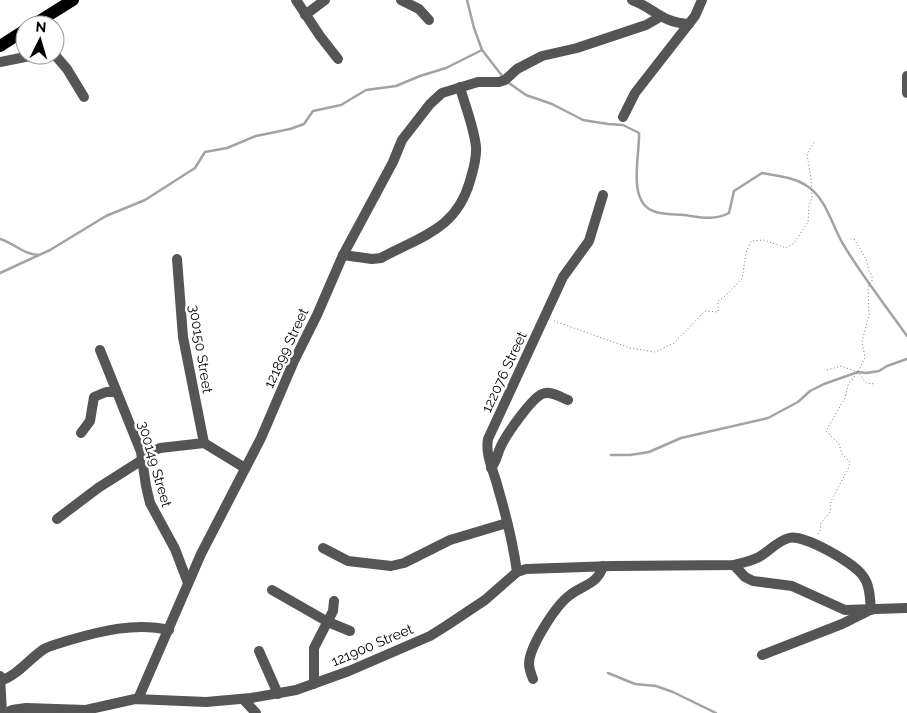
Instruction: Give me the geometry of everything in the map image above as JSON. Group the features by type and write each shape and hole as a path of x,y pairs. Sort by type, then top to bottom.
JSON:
{"main road":[{"path":"50,15 73,0"},
{"path":"0,46 15,36"}],"street":[{"path":"296,0 338,59"},
{"path":"305,15 325,0"},
{"path":"401,0 419,9 429,20"},
{"path":"632,0 643,4 660,18 678,24 689,24"},
{"path":"622,117 635,93 699,10 702,0"},
{"name":"121899 Street","path":"138,699 188,583 269,420 343,255 393,162 402,140 442,93 478,82 499,82 505,80 517,70 550,53 577,48 646,25 660,18"},
{"path":"0,62 15,59"},
{"path":"64,65 84,97"},
{"path":"907,76 907,93"},
{"path":"343,255 372,259 381,258 429,234 453,217 467,194 476,156 475,140 460,87"},
{"name":"122076 Street","path":"517,572 507,523 491,468 488,448 490,434 563,277 589,241 603,195"},
{"name":"300150 Street","path":"177,259 183,337 204,443"},
{"name":"300149 Street","path":"100,350 133,430 142,460 150,503 175,549 188,583"},
{"path":"81,433 90,421 94,397 106,392 116,392"},
{"path":"491,468 495,463 500,447 511,429 540,395 550,393 568,400"},
{"path":"57,519 98,488 142,460 149,453 160,448 204,443 245,468"},
{"path":"323,548 348,561 390,566 404,563 450,540 507,523"},
{"path":"517,572 526,569 603,566 734,565 753,560 773,545 795,537 810,542 854,566 864,577 872,610"},
{"path":"734,565 745,577 753,581 792,586 845,610 867,608 872,610"},
{"path":"533,679 529,664 530,656 537,640 563,602 570,595 598,579 603,566"},
{"name":"121900 Street","path":"4,713 26,708 86,710 138,699 206,702 243,699 296,690 430,636 484,600 517,572"},
{"path":"272,590 328,622 350,631"},
{"path":"314,684 314,648 333,611 334,601"},
{"path":"762,655 842,624 872,610 907,608"},
{"path":"0,681 11,676 47,647 86,635 125,628 169,630"},
{"path":"259,651 278,694"},
{"path":"0,676 4,713"},
{"path":"243,699 256,713"}],"path":[{"path":"544,318 630,348 655,352 674,343 705,311 718,312 718,301 726,296 731,288 742,279 746,253 751,241 764,240 786,248 794,243 808,222 809,206 812,197 807,154 815,141"},
{"path":"810,542 820,531 821,523 830,512 831,501 850,462 842,454 839,444 826,431 845,398 848,385 858,372 865,357 862,342 866,320 869,315 868,292 872,276 854,237"},
{"path":"827,370 841,366 858,372 866,383 875,384"}],"waterway":[{"path":"467,0 482,50 503,77"},
{"path":"0,273 50,250 106,216 145,200 195,168 205,152 227,148 256,136 304,124 313,111 341,105 366,90 396,86 446,68 482,50"},
{"path":"506,81 526,95 552,104 583,120 623,125 639,133 637,188 645,206 653,211 664,214 707,218 724,215 729,213 734,191 762,173 791,179 807,186 819,197 850,256 907,336"},
{"path":"0,239 23,251 39,255"},
{"path":"611,455 649,452 681,438 768,418 798,402 810,391 824,384 858,372 879,371 907,359"},
{"path":"608,673 635,684 656,686 673,692 716,713"}]}
